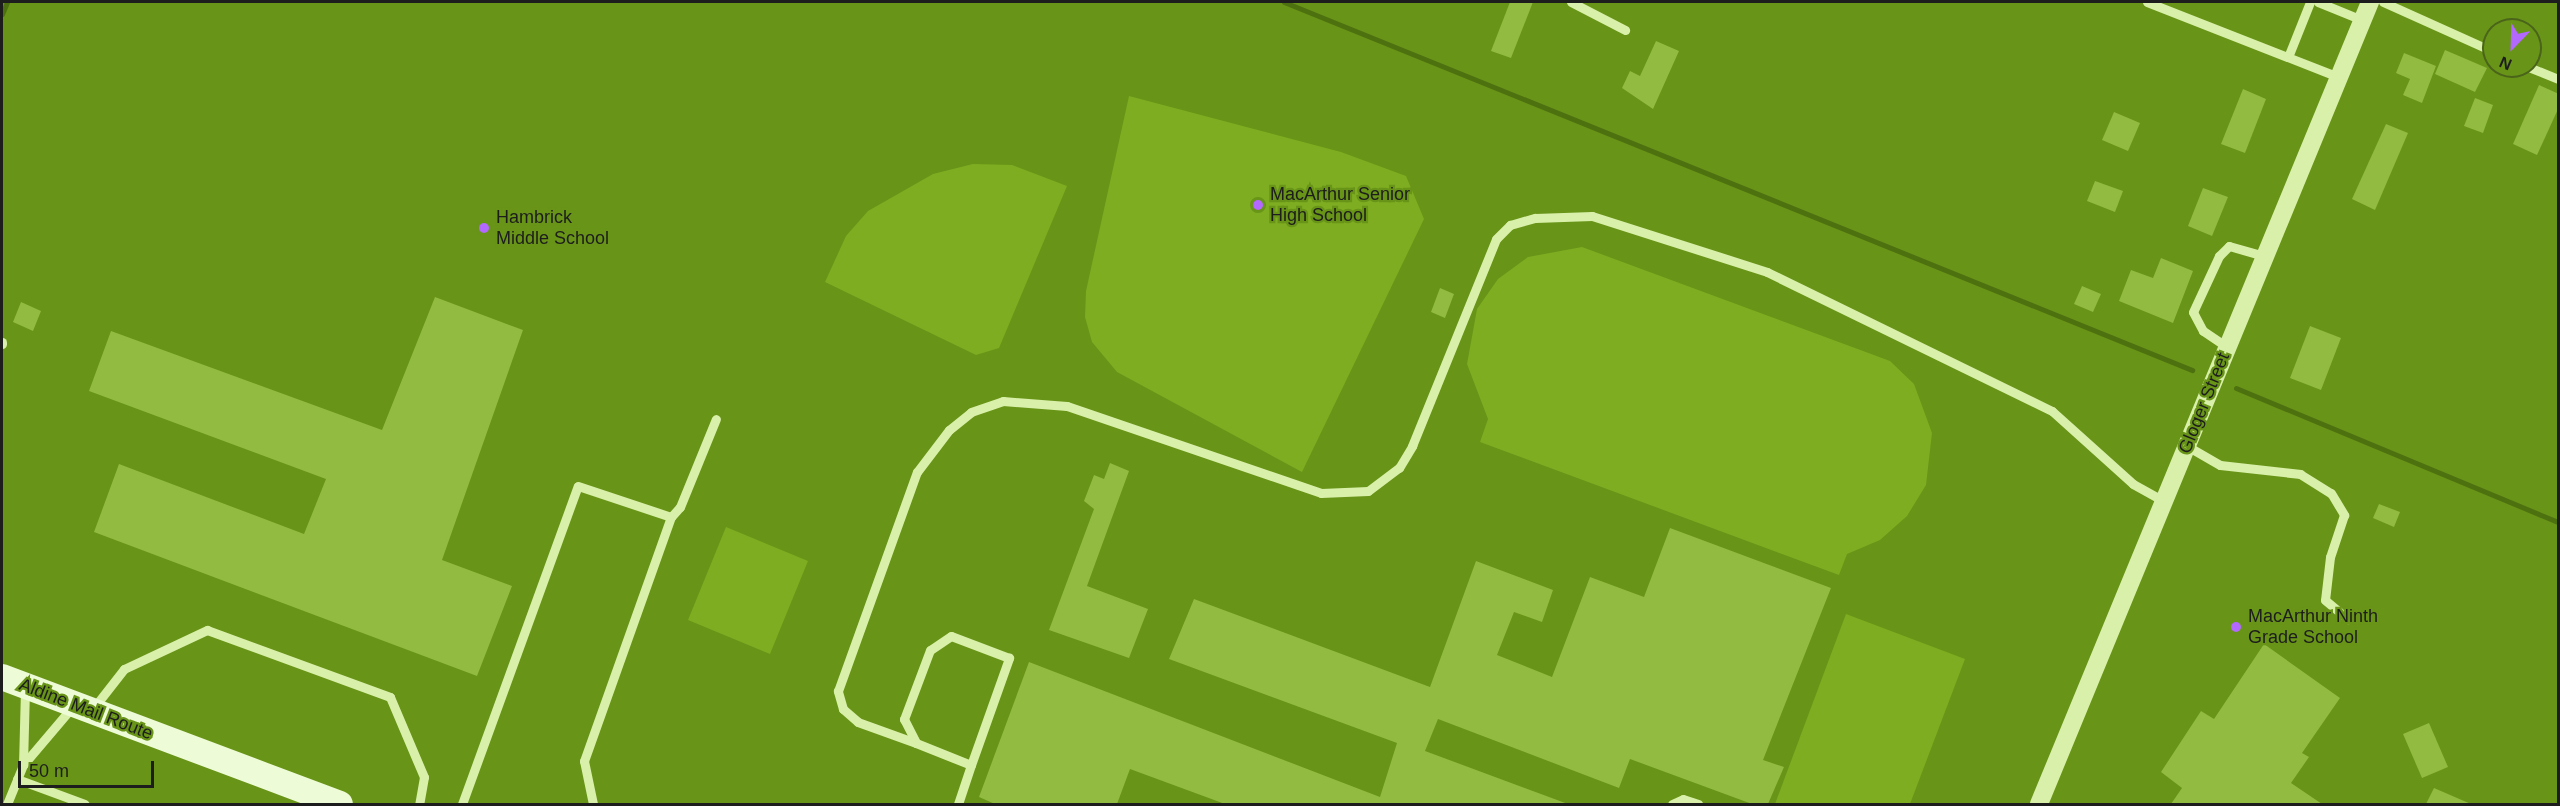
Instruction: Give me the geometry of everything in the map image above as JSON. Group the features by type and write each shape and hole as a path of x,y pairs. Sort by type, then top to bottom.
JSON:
{"main road":[{"name":"Aldine Mail Route","path":"13,682 340,804"}],"street":[{"name":"Gloger Street","path":"2039,804 2370,2"}],"lane":[{"path":"1571,2 1625,30"},
{"path":"2147,2 2338,77"},
{"path":"2288,57 2310,2"},
{"path":"2318,2 2362,20"},
{"path":"2382,2 2482,47"},
{"path":"2542,72 2559,79"},
{"path":"972,765 858,722 843,709 838,691 917,472 949,430 971,412 1003,400 1067,406 1321,493 1368,491 1399,468 1412,446 1496,239 1510,225 1536,218 1592,216 1767,272 2052,411 2133,484 2164,501"},
{"path":"2227,347 2203,331 2193,312 2219,256 2229,246 2265,256"},
{"path":"593,804 584,761 671,517 680,507 716,420"},
{"path":"2187,446 2220,465 2300,474 2331,493 2344,515 2330,557 2325,600 2348,619"},
{"path":"462,804 578,486 671,517"},
{"path":"7,804 23,765 124,669 207,630 390,697 424,777 419,804"},
{"path":"916,743 904,719 930,650 951,636 1009,658 958,804"},
{"path":"13,682 23,765"},
{"path":"17,779 85,804"},
{"path":"1672,804 1683,799 1698,804"}],"green space":[{"path":"1129,96 1341,152 1406,176 1424,219 1302,472 1117,372 1092,342 1085,317 1086,291"},
{"path":"973,164 1012,165 1067,186 999,348 976,355 825,282 846,236 868,211 933,174"},
{"path":"1582,247 1890,361 1914,384 1932,433 1926,485 1907,516 1880,540 1847,554 1839,575 1480,442 1488,419 1467,364 1477,309 1498,279 1528,257"},
{"path":"726,527 808,561 770,654 688,620"},
{"path":"1846,614 1965,659 1910,804 1775,804"}],"building":[{"path":"1510,2 1533,2 1511,58 1491,51"},
{"path":"1656,41 1679,51 1653,109 1622,88 1630,71 1640,76"},
{"path":"2445,50 2482,66 2482,78 2475,92 2435,74"},
{"path":"2404,53 2436,66 2422,103 2403,95 2410,79 2396,73"},
{"path":"2539,85 2559,94 2559,107 2537,155 2513,144"},
{"path":"2243,89 2266,99 2245,153 2221,144"},
{"path":"2475,98 2493,105 2483,133 2464,126"},
{"path":"2114,112 2140,123 2128,151 2102,140"},
{"path":"2386,124 2408,133 2375,210 2352,199"},
{"path":"2095,181 2123,191 2115,212 2087,201"},
{"path":"2203,188 2228,197 2212,236 2188,226"},
{"path":"2161,258 2193,271 2173,323 2119,301 2131,270 2153,278"},
{"path":"2082,286 2101,294 2093,312 2074,304"},
{"path":"1440,288 1454,294 1445,318 1431,312"},
{"path":"435,297 523,330 442,560 512,586 477,676 94,532 119,464 304,534 326,479 89,391 111,331 382,430"},
{"path":"21,302 41,311 33,331 13,322"},
{"path":"2310,326 2341,338 2321,390 2290,378"},
{"path":"1110,463 1129,471 1087,586 1148,609 1129,658 1049,630 1094,509 1084,501 1094,475 1104,479"},
{"path":"2379,504 2400,512 2394,527 2373,518"},
{"path":"1670,528 1831,588 1763,760 1784,767 1768,804 1752,804 1630,759 1619,788 1438,719 1425,751 1568,804 1225,804 1130,769 1117,804 995,804 979,797 1029,662 1380,797 1397,743 1169,659 1194,599 1430,687 1476,561 1553,590 1542,622 1514,612 1497,655 1552,677 1590,577 1644,597"},
{"path":"2264,644 2340,698 2302,753 2309,757 2291,783 2322,804 2171,804 2182,788 2161,772 2201,711 2214,719"},
{"path":"2429,723 2448,767 2422,778 2403,734"},
{"path":"2434,788 2471,804 2426,804"}],"waterway":[{"path":"2,14 7,2"},
{"path":"1284,2 2192,370"},
{"path":"2236,388 2558,522"}],"place":[{"name":"MacArthur Senior High School","path":"1258,205"},
{"name":"Hambrick Middle School","path":"484,228"},
{"name":"MacArthur Ninth Grade School","path":"2236,627"}]}
